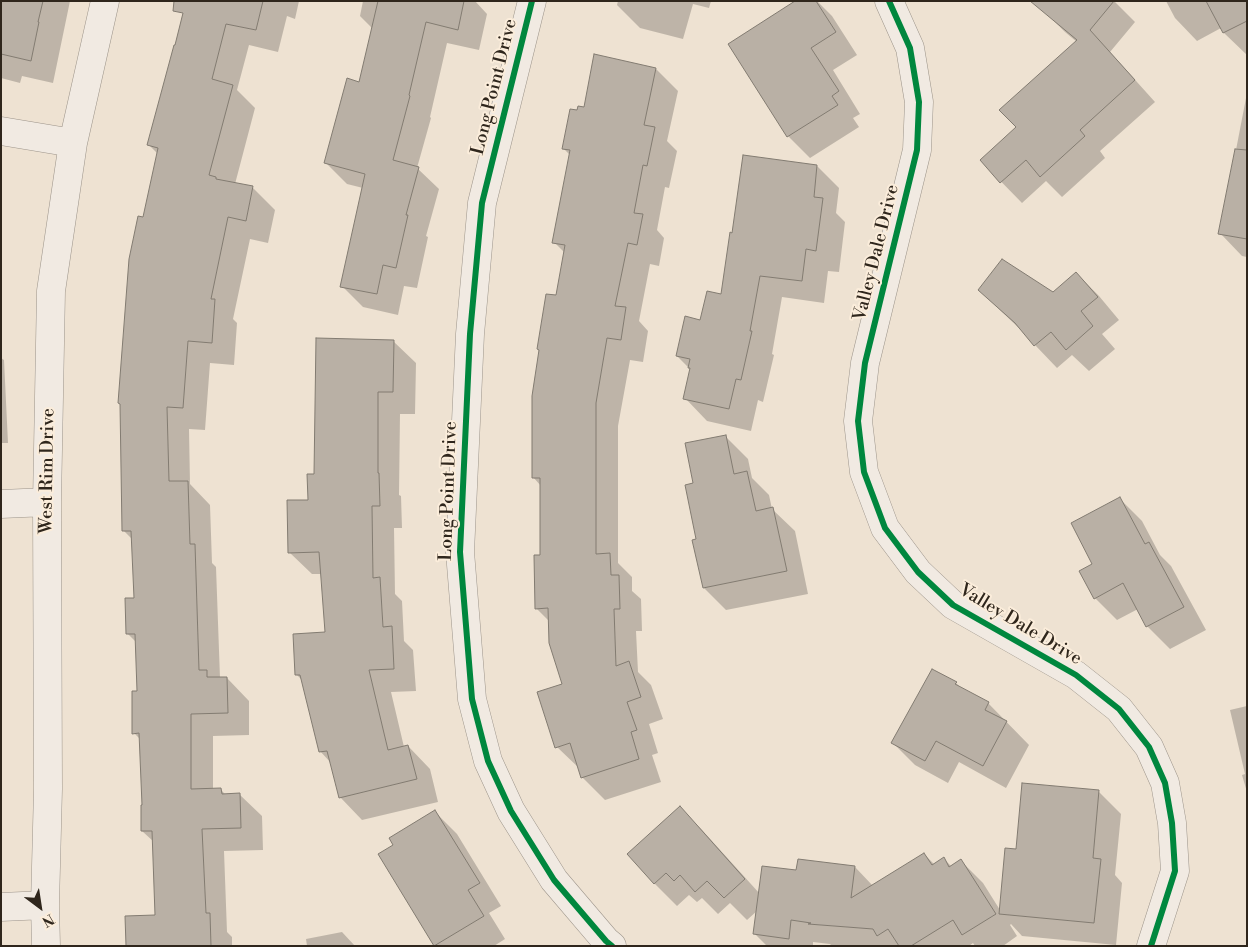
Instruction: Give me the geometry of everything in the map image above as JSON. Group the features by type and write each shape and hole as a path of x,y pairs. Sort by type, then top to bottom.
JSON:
{"street":[{"name":"West Rim Drive","path":"46,946 44,905 48,789 47,502 51,291 73,142 105,1"},
{"name":"Long Point Drive","path":"532,1 482,203 470,334 460,552 461,571 472,700 488,761 511,811 554,880 605,944"},
{"name":"Valley Dale Drive","path":"888,1 910,48 919,102 917,150 865,363 858,421 864,472 885,528 918,572 953,605 1076,675 1119,709 1149,747 1165,783 1172,823 1174,871 1151,946"},
{"path":"1,131 73,142"},
{"path":"1,504 47,502"},
{"path":"1,907 44,905"}],"building":[{"path":"1,1 43,1 31,61 1,54"},
{"path":"174,1 263,1 256,30 226,24 212,79 233,85 209,175 216,177 216,179 253,186 246,221 228,217 211,299 215,299 212,343 188,341 183,408 167,407 169,481 188,481 190,544 195,544 199,670 207,670 207,677 227,677 228,713 191,714 191,789 221,788 222,794 240,793 241,828 202,829 206,913 210,913 211,946 126,946 125,916 155,915 152,831 141,831 142,805 139,733 132,734 132,691 137,691 135,634 126,634 125,598 134,598 131,531 122,531 120,404 118,403 129,259 138,216 143,217 158,148 147,145 183,13 173,11"},
{"path":"378,1 464,1 458,30 426,22 410,96 393,160 419,167 406,215 408,215 396,268 383,265 377,294 340,287 365,174 324,163 347,78 359,82"},
{"path":"795,1 816,1 836,32 811,48 839,91 832,96 838,105 787,137 728,44"},
{"path":"1030,1 1114,1 1090,30 1135,80 1080,130 1085,136 1040,177 1026,160 1000,183 980,160 1016,127 999,110 1077,40"},
{"path":"1206,1 1247,1 1247,21 1223,33"},
{"path":"594,54 656,68 644,125 655,127 647,166 643,165 634,213 643,214 637,245 628,243 615,306 626,307 621,340 607,338 596,403 596,554 610,553 611,575 619,575 620,609 614,609 616,666 629,661 641,697 627,702 637,730 631,732 639,759 581,778 570,743 555,748 537,692 562,684 549,643 548,608 535,609 534,555 540,555 540,478 532,478 532,396 546,294 556,295 565,245 552,243 570,150 562,149 570,109 577,110 578,106 584,107"},
{"path":"1235,149 1247,150 1247,239 1218,234"},
{"path":"743,155 817,165 814,197 823,198 816,251 806,249 802,281 760,276 750,331 752,331 741,380 736,379 729,409 683,399 690,368 688,368 690,359 676,356 685,316 700,320 707,291 721,294"},
{"path":"1002,259 1053,292 1076,272 1098,297 1081,311 1093,326 1066,350 1051,332 1034,346 1015,323 978,290"},
{"path":"316,338 394,340 393,392 378,392 380,506 372,506 373,578 380,577 383,627 392,626 394,669 369,670 388,750 408,745 417,779 339,798 327,751 319,752 300,675 295,675 293,634 325,632 319,552 288,553 287,500 308,500 307,474 314,474"},
{"path":"726,435 734,474 747,471 756,511 773,507 787,571 703,588 692,540 696,539 685,485 693,483 685,443"},
{"path":"1120,497 1145,544 1149,542 1184,607 1146,627 1123,583 1094,599 1079,571 1092,564 1071,523"},
{"path":"932,669 989,702 985,710 1007,721 983,766 936,741 925,761 891,743"},
{"path":"1022,783 1099,790 1093,858 1101,859 1094,923 999,914 1005,848 1016,849"},
{"path":"680,806 745,879 724,898 707,881 695,892 680,875 674,881 666,873 654,884 627,854"},
{"path":"435,810 480,883 468,890 484,916 434,946 378,854 393,845 389,838"},
{"path":"924,853 932,865 944,857 949,867 961,859 996,914 962,935 953,920 911,946 899,946 888,929 877,936 873,929 808,924 811,923 791,920 789,939 753,934 762,866 796,870 798,859 855,866 851,898"}],"cycle path":[{"path":"532,1 482,203 470,334 460,552 472,699 488,761 511,811 554,880 612,946"},
{"path":"889,1 910,48 919,102 917,150 865,363 858,421 864,472 885,528 918,572 953,605 1076,675 1119,709 1149,747 1165,783 1172,823 1175,871 1151,946"}]}
